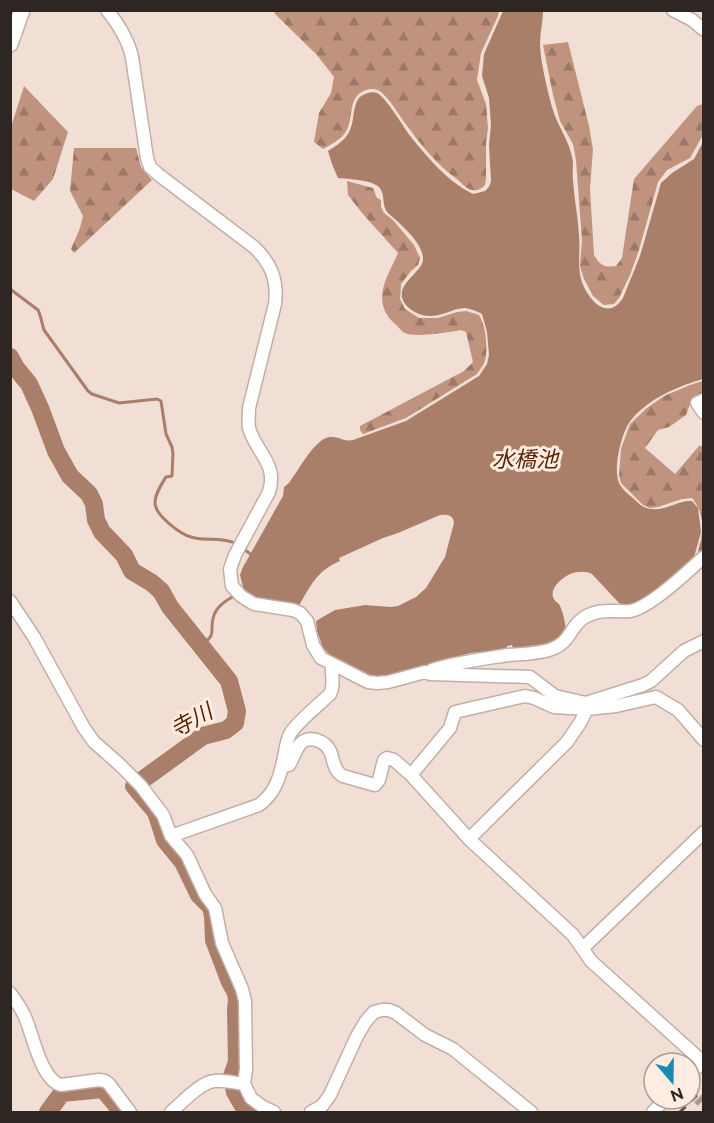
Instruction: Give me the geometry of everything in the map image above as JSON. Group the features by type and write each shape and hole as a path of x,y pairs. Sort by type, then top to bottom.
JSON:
{"main road":[{"path":"10,44 22,10"}],"street":[{"path":"107,10 125,36 129,46 150,167 254,247 266,258 273,274 277,293 248,419 249,429 268,462 271,471 271,486 230,569 232,586 238,593 254,604 300,613 307,621 313,645 321,658 368,682 378,683 468,660 548,650 568,638 577,623 585,617 597,612 639,608 701,565"},
{"path":"673,10 692,20 704,30"},
{"path":"704,399 697,403 704,413"},
{"path":"10,601 34,638 84,728 94,742 139,784 163,815 171,836 187,855 205,894 215,908 222,943 245,1001 246,1069 237,1083"},
{"path":"425,672 530,677 555,696 586,706 651,681 684,651 704,641"},
{"path":"171,836 259,805 266,800 279,780 286,742 291,732 330,694 333,688 332,664"},
{"path":"411,775 450,728 454,712 525,696 554,707 616,706 656,697 678,710 704,740"},
{"path":"469,839 567,742 580,723 586,706"},
{"path":"282,766 289,765 301,744 308,740 324,744 339,774 375,785 379,780 384,760 387,758 394,760 411,775 469,839 573,935 591,961 703,1061"},
{"path":"582,948 704,832"},
{"path":"10,993 25,1016 48,1076 61,1085 105,1081 130,1113"},
{"path":"311,1113 322,1106 330,1095 366,1021 374,1012 382,1010 396,1013 425,1035 453,1049 531,1113"},
{"path":"171,1113 202,1086 215,1081 237,1083 251,1098 274,1113"}],"green space":[{"path":"278,10 499,11 481,53 477,80 486,104 488,128 485,185 477,190 469,189 443,168 429,154 389,101 375,89 366,90 356,98 348,127 340,138 323,149 314,142 319,113 331,93 334,77 317,55 274,13"},
{"path":"568,42 593,149 590,189 594,255 603,265 616,266 622,258 634,179 697,106 703,104 703,135 690,158 667,170 658,182 630,275 614,304 604,305 593,296 580,266 582,241 576,160 573,144 560,121 543,45"},
{"path":"24,86 68,132 53,179 34,201 11,189 11,127"},
{"path":"74,148 136,148 141,167 152,180 74,253 71,249 83,216 70,191"},
{"path":"347,181 373,188 377,198 381,200 384,213 414,245 420,258 418,265 401,284 400,299 405,309 419,318 438,318 466,311 479,315 485,331 486,344 485,361 477,374 406,418 363,434 360,426 464,371 473,362 466,332 461,330 417,335 405,333 388,315 383,307 383,289 398,253 348,195"},
{"path":"703,381 703,396 690,404 686,415 669,427 658,430 645,448 675,474 699,446 703,446 703,550 696,559 702,535 702,520 692,498 650,508 643,505 621,483 619,476 621,449 630,424 664,396"}],"water":[{"name":"水橋池","path":"503,11 543,11 541,58 553,110 573,160 580,274 585,289 596,304 604,308 613,308 623,298 640,256 661,183 694,159 703,142 703,379 663,395 644,407 629,423 623,436 617,463 620,485 646,508 657,509 692,501 698,508 701,532 693,561 666,586 630,608 619,603 590,573 576,572 563,578 554,588 553,595 561,609 567,634 564,632 557,640 546,644 513,648 512,645 507,646 507,649 470,653 391,675 364,674 331,656 323,648 316,621 335,610 365,605 398,606 416,597 426,588 445,557 454,523 451,517 440,515 339,558 340,561 320,574 298,607 261,601 245,595 240,575 243,567 283,496 284,487 319,443 330,437 353,440 406,421 479,376 487,364 489,355 487,332 482,314 465,308 429,316 408,307 403,300 402,293 423,260 420,247 388,213 379,187 366,181 338,178 328,151 340,143 351,128 357,100 368,93 375,92 385,100 431,161 447,176 473,194 485,191 491,181 489,145 491,125 489,98 482,76 484,54"}],"waterway":[{"path":"10,289 38,310 44,330 92,394 119,403 157,399 161,401 166,434 172,447 172,476 166,477 159,490 155,500 156,508 169,523 186,535 225,540 237,544"},
{"name":"寺川","path":"10,357 29,384 56,451 70,476 89,494 102,532 124,555 132,571 161,591 170,607 229,681 237,711 235,723 226,730 203,736 134,786 156,812 165,840 183,862 199,895 211,907 214,940 237,1000 237,1062 232,1076 235,1092 246,1111 249,1112"},
{"path":"245,550 252,555"},
{"path":"201,645 210,638 212,620 218,609 236,595"},
{"path":"48,1112 62,1093 103,1089 122,1112"}],"railway":[{"path":"680,1112 704,1088"}]}
